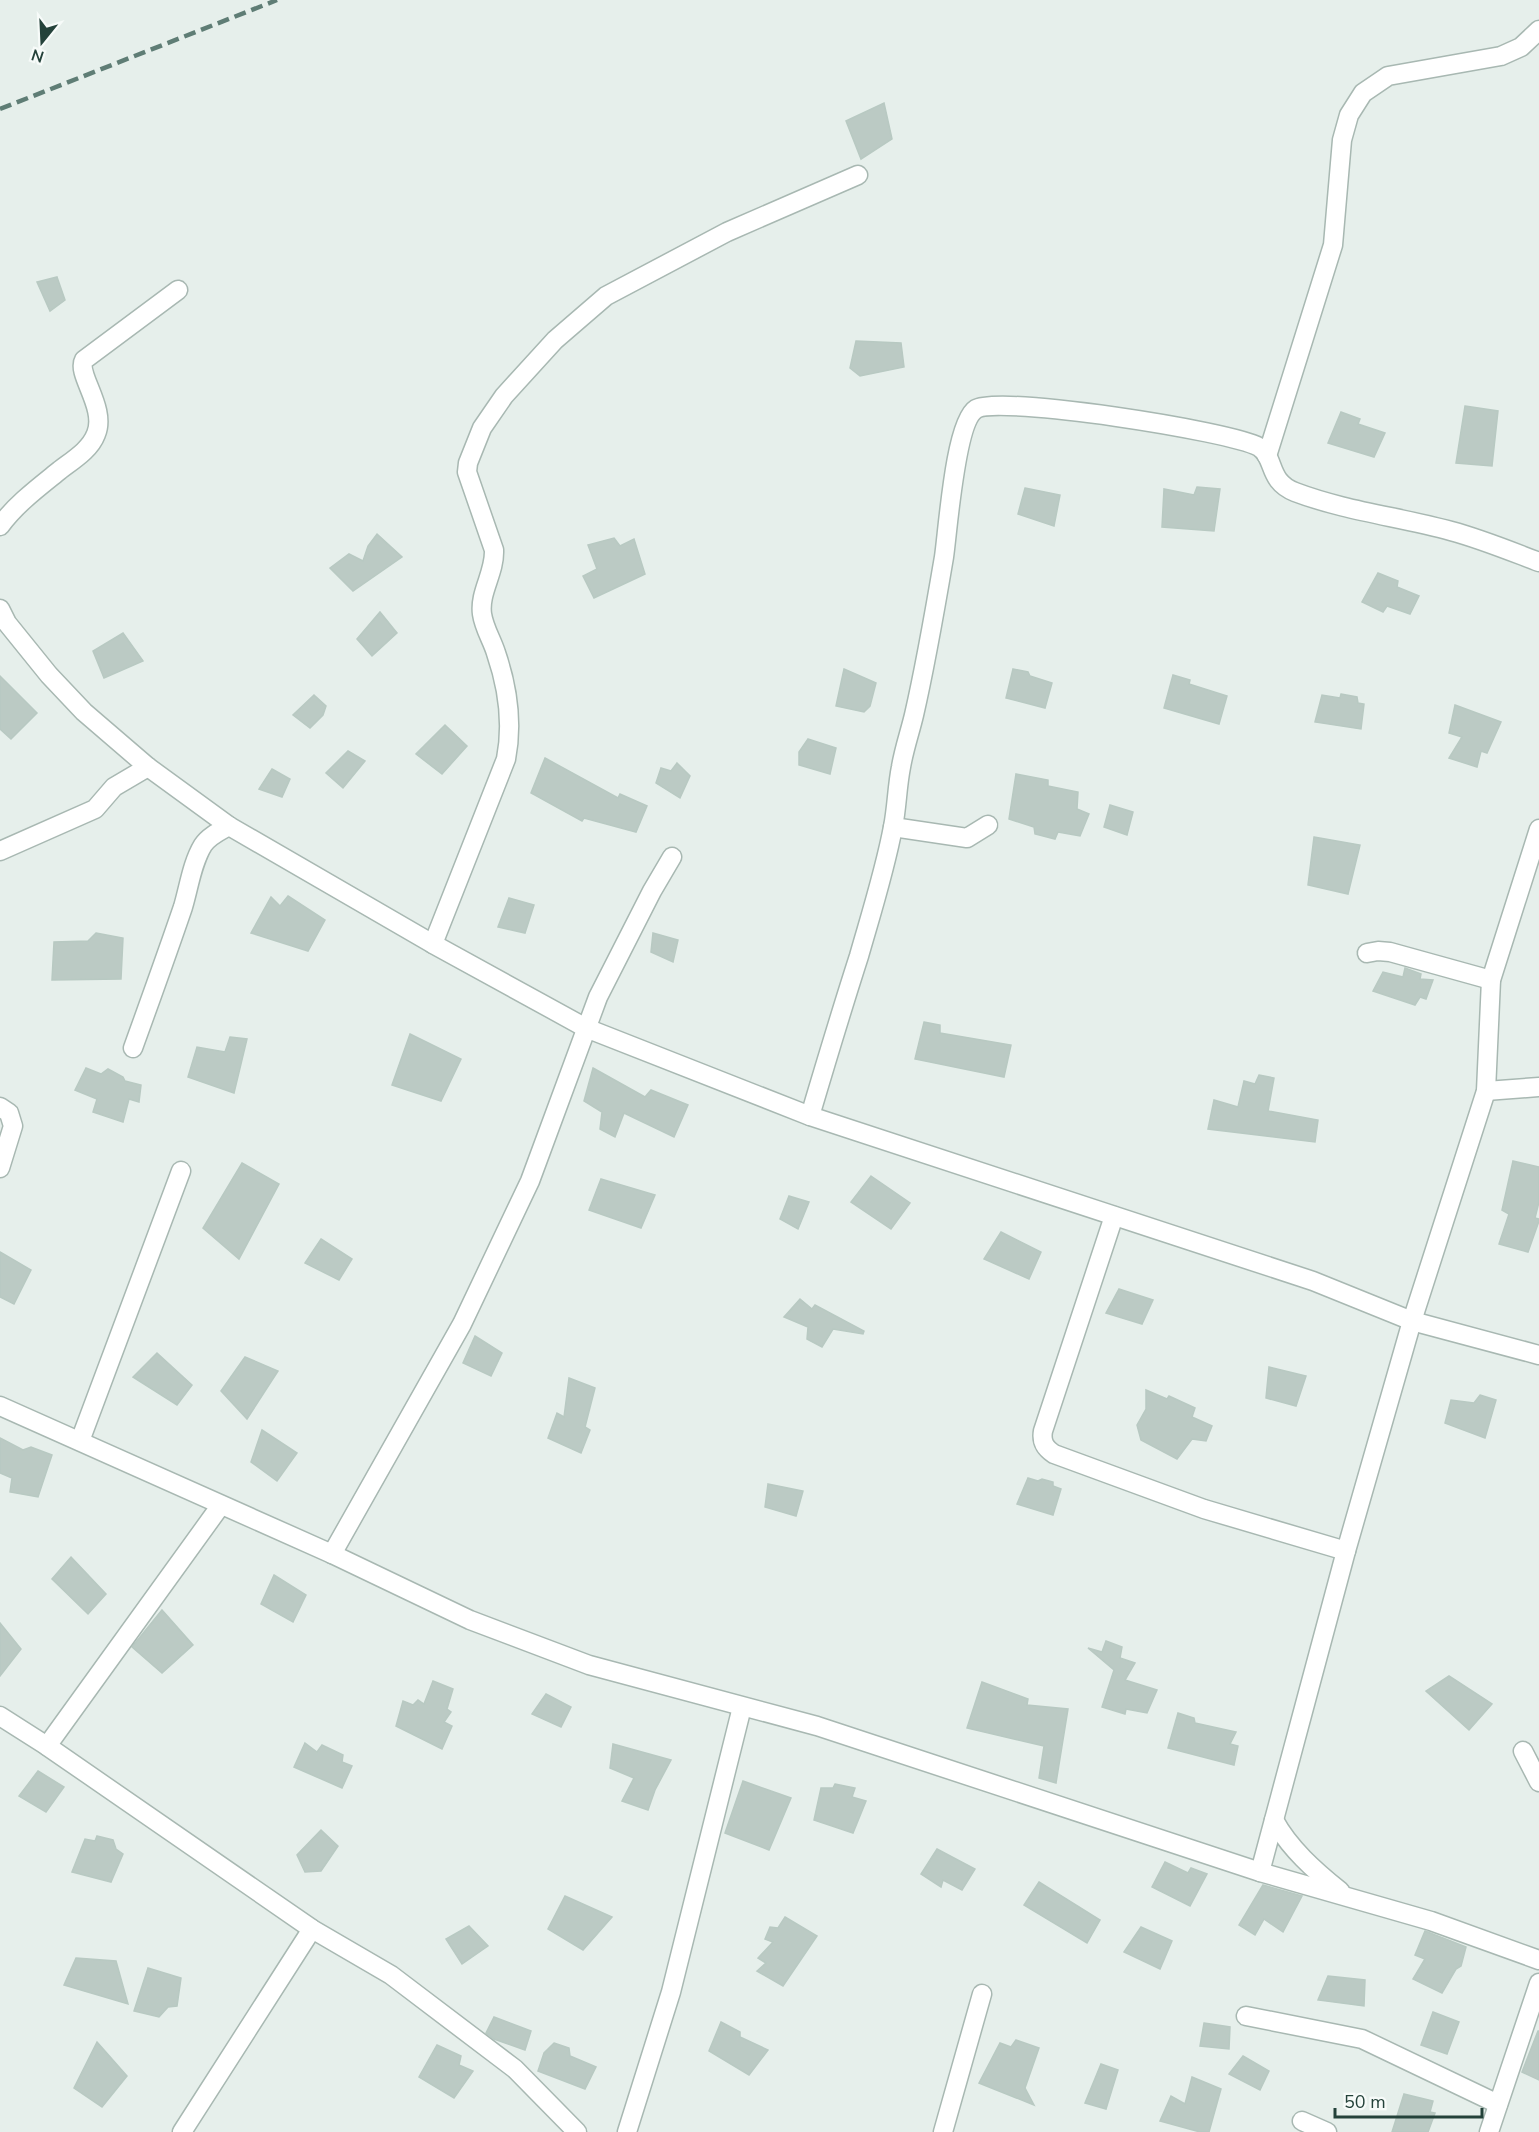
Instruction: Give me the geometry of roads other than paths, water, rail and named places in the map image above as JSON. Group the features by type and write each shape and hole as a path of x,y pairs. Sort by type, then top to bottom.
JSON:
{"street":[{"path":"1267,456 1333,244 1342,140 1349,115 1363,93 1388,76 1501,56 1521,47 1539,30"},
{"path":"433,944 506,759 510,738 506,689 482,611 483,597 495,562 494,550 467,472 468,463 482,428 504,396 555,340 606,296 727,232 858,175"},
{"path":"0,526 28,496 87,448 96,436 100,421 96,403 82,368 84,360 178,290"},
{"path":"810,1116 871,916 893,827 901,766 916,703 944,557 963,430 968,416 977,408 987,406 1096,414 1191,429 1250,444 1262,449 1272,472 1283,485 1295,492 1350,508 1453,531 1539,562"},
{"path":"0,609 14,631 49,675 84,712 148,767 229,826 433,944 586,1028 810,1116 1313,1281 1412,1321 1539,1355"},
{"path":"0,851 95,809 114,787 148,767"},
{"path":"893,827 967,838 988,825"},
{"path":"133,1048 167,954 198,856 205,843 214,834 229,826"},
{"path":"1260,1872 1346,1551 1412,1321 1486,1091 1491,980 1539,829"},
{"path":"332,1554 467,1313 530,1181 598,997 672,857"},
{"path":"1367,953 1390,952 1491,980"},
{"path":"1486,1091 1539,1087"},
{"path":"0,1107 9,1113 13,1126 0,1168"},
{"path":"80,1441 182,1171"},
{"path":"1114,1216 1043,1431 1042,1438 1045,1446 1054,1454 1204,1509 1346,1551"},
{"path":"0,1406 332,1554 470,1620 589,1665 817,1726 1260,1872 1431,1921 1539,1960"},
{"path":"47,1746 221,1504"},
{"path":"627,2132 671,1992 742,1707"},
{"path":"1,1720 47,1746 312,1929 391,1976 515,2069 577,2132"},
{"path":"1523,1751 1539,1782"},
{"path":"1274,1820 1281,1833 1320,1876 1346,1896"},
{"path":"182,2132 312,1929"},
{"path":"1489,2132 1539,1983"},
{"path":"943,2132 982,1994"},
{"path":"1246,2016 1362,2038 1498,2104"},
{"path":"1302,2121 1327,2132"}],"railway":[{"path":"0,109 277,0"}]}
